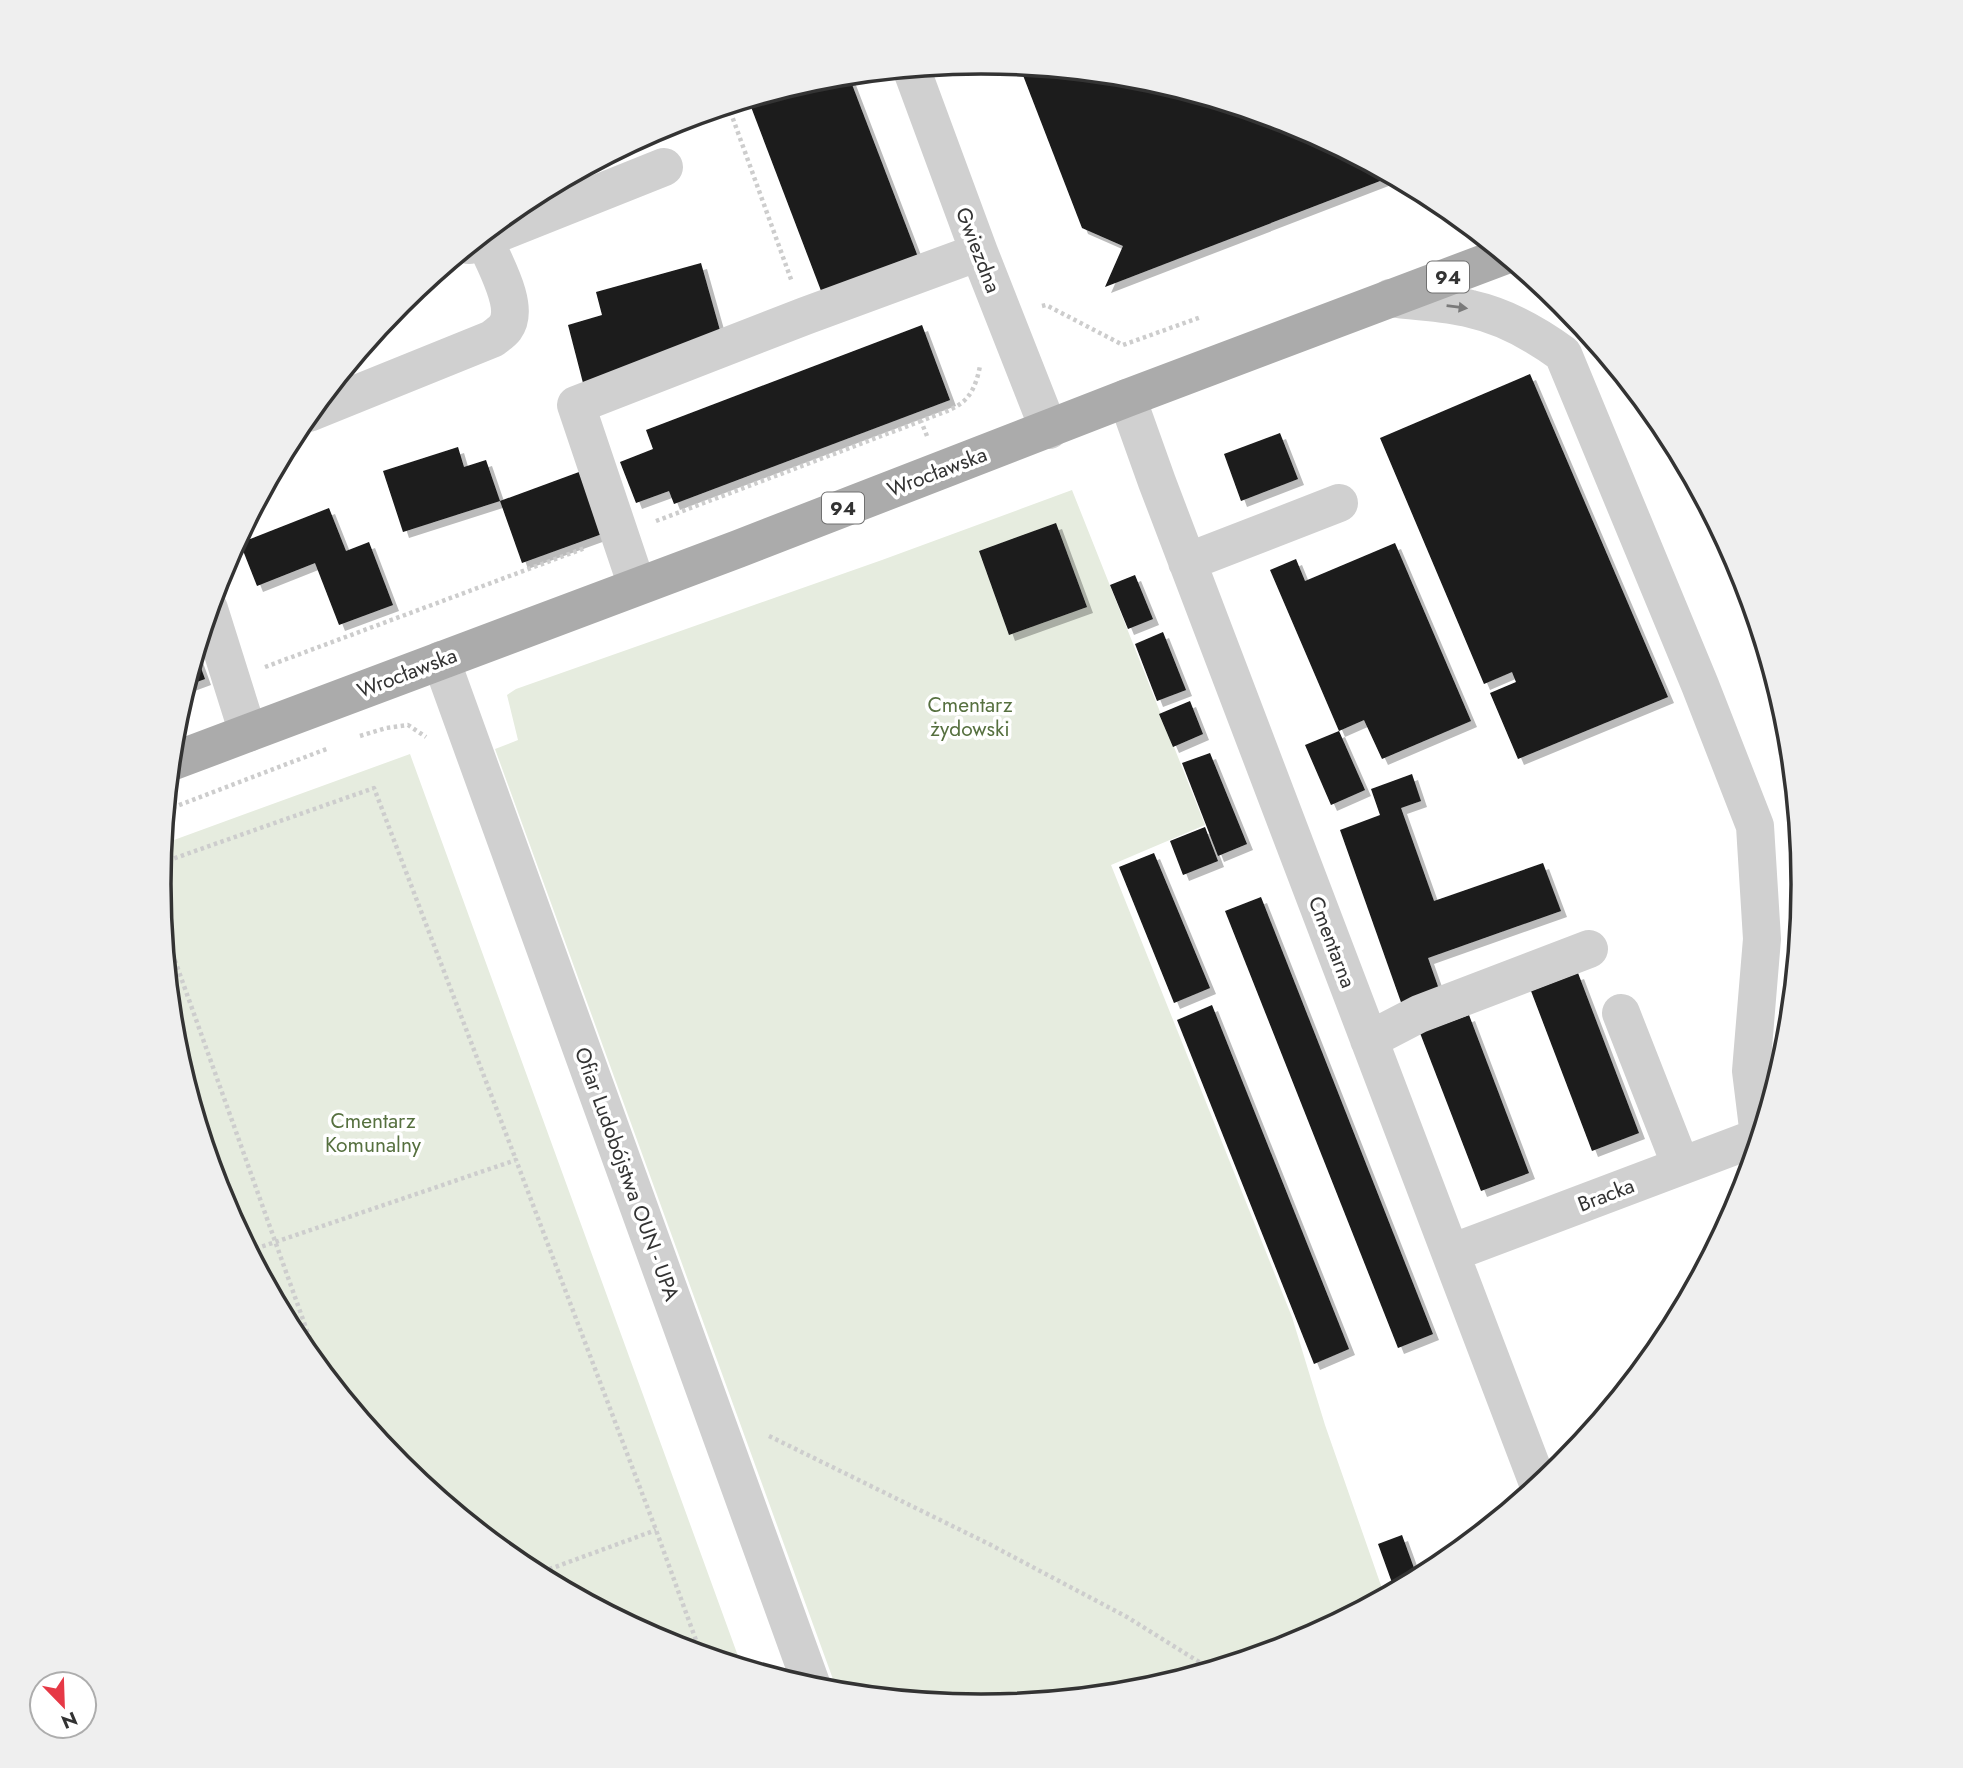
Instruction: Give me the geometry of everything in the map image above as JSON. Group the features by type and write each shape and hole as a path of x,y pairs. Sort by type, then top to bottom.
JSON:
{"main road":[{"name":"Wrocławska","path":"181,758 738,549 1496,259"}],"street":[{"name":"Gwiezdna","path":"914,76 979,252 1049,429"},
{"path":"499,233 664,167"},
{"path":"328,405 492,339 506,328 511,313 508,295 480,247"},
{"path":"637,586 576,405 804,316 979,252"},
{"path":"1390,298 1471,309 1523,329 1563,354 1700,685 1755,826 1762,939 1751,1071 1757,1117"},
{"name":"Cmentarna","path":"1127,398 1535,1475"},
{"path":"1187,562 1339,503"},
{"path":"214,624 248,733"},
{"name":"Ofiar Ludobójstwa OUN - UPA","path":"441,660 808,1675"},
{"path":"1369,1040 1419,1014 1589,949"},
{"path":"1621,1013 1681,1166"},
{"name":"Bracka","path":"1451,1254 1751,1140"}],"path":[{"path":"731,114 804,316"},
{"path":"360,736 408,725 432,741 439,756 472,745"},
{"path":"175,806 334,746"},
{"path":"172,859 374,788 697,1642"},
{"path":"175,961 309,1335"},
{"path":"258,1248 516,1160"},
{"path":"769,1436 989,1544 1127,1618 1202,1664"},
{"path":"549,1569 656,1530"}],"green space":[{"name":"Cmentarz żydowski","path":"1072,490 1205,825 1111,865 1292,1317 1325,1425 1382,1589 1292,1633 1191,1667 1087,1688 1035,1693 928,1693 834,1681 495,749 518,740 507,695 516,689"},
{"name":"Cmentarz Komunalny","path":"410,754 738,1656 671,1633 623,1611 531,1558 488,1527 408,1457 338,1377 308,1334 280,1289 233,1194 214,1145 199,1094 178,990 171,884 173,840"}],"building":[{"path":"1023,75 1087,80 1191,101 1292,135 1383,180 1105,287 1123,246 1082,228"},
{"path":"852,84 918,257 823,296 751,108"},
{"path":"701,263 723,341 583,383 568,325 602,315 596,292"},
{"path":"922,325 950,400 674,504 669,491 636,503 620,462 653,449 646,430"},
{"path":"1530,374 1668,697 1518,759 1490,693 1516,682 1512,672 1484,684 1380,438"},
{"path":"1280,433 1298,479 1241,501 1224,454"},
{"path":"458,447 464,467 486,460 500,501 403,532 383,471"},
{"path":"579,472 602,534 522,563 500,501"},
{"path":"329,508 346,551 369,542 393,605 339,625 315,563 257,586 243,551 249,540"},
{"path":"1056,523 1087,607 1009,635 979,551"},
{"path":"1395,543 1471,721 1382,759 1364,720 1339,731 1270,570 1296,559 1305,581"},
{"path":"1135,575 1153,619 1128,629 1110,585"},
{"path":"1163,632 1186,690 1157,701 1135,644"},
{"path":"201,668 205,679 197,682"},
{"path":"1190,701 1203,734 1173,747 1159,714"},
{"path":"1339,731 1365,790 1331,805 1305,745"},
{"path":"1210,753 1247,844 1218,856 1182,763"},
{"path":"1412,774 1421,801 1401,808 1434,901 1543,863 1561,911 1428,958 1441,995 1403,1008 1340,830 1380,815 1371,789"},
{"path":"1205,827 1218,861 1183,875 1170,841"},
{"path":"1154,853 1210,988 1174,1003 1119,867"},
{"path":"1261,897 1433,1334 1398,1348 1225,911"},
{"path":"1578,973 1639,1133 1592,1151 1531,991"},
{"path":"1212,1005 1349,1349 1314,1364 1177,1020"},
{"path":"1469,1015 1529,1173 1481,1191 1420,1033"},
{"path":"1402,1535 1414,1569 1392,1583 1378,1544"}]}
